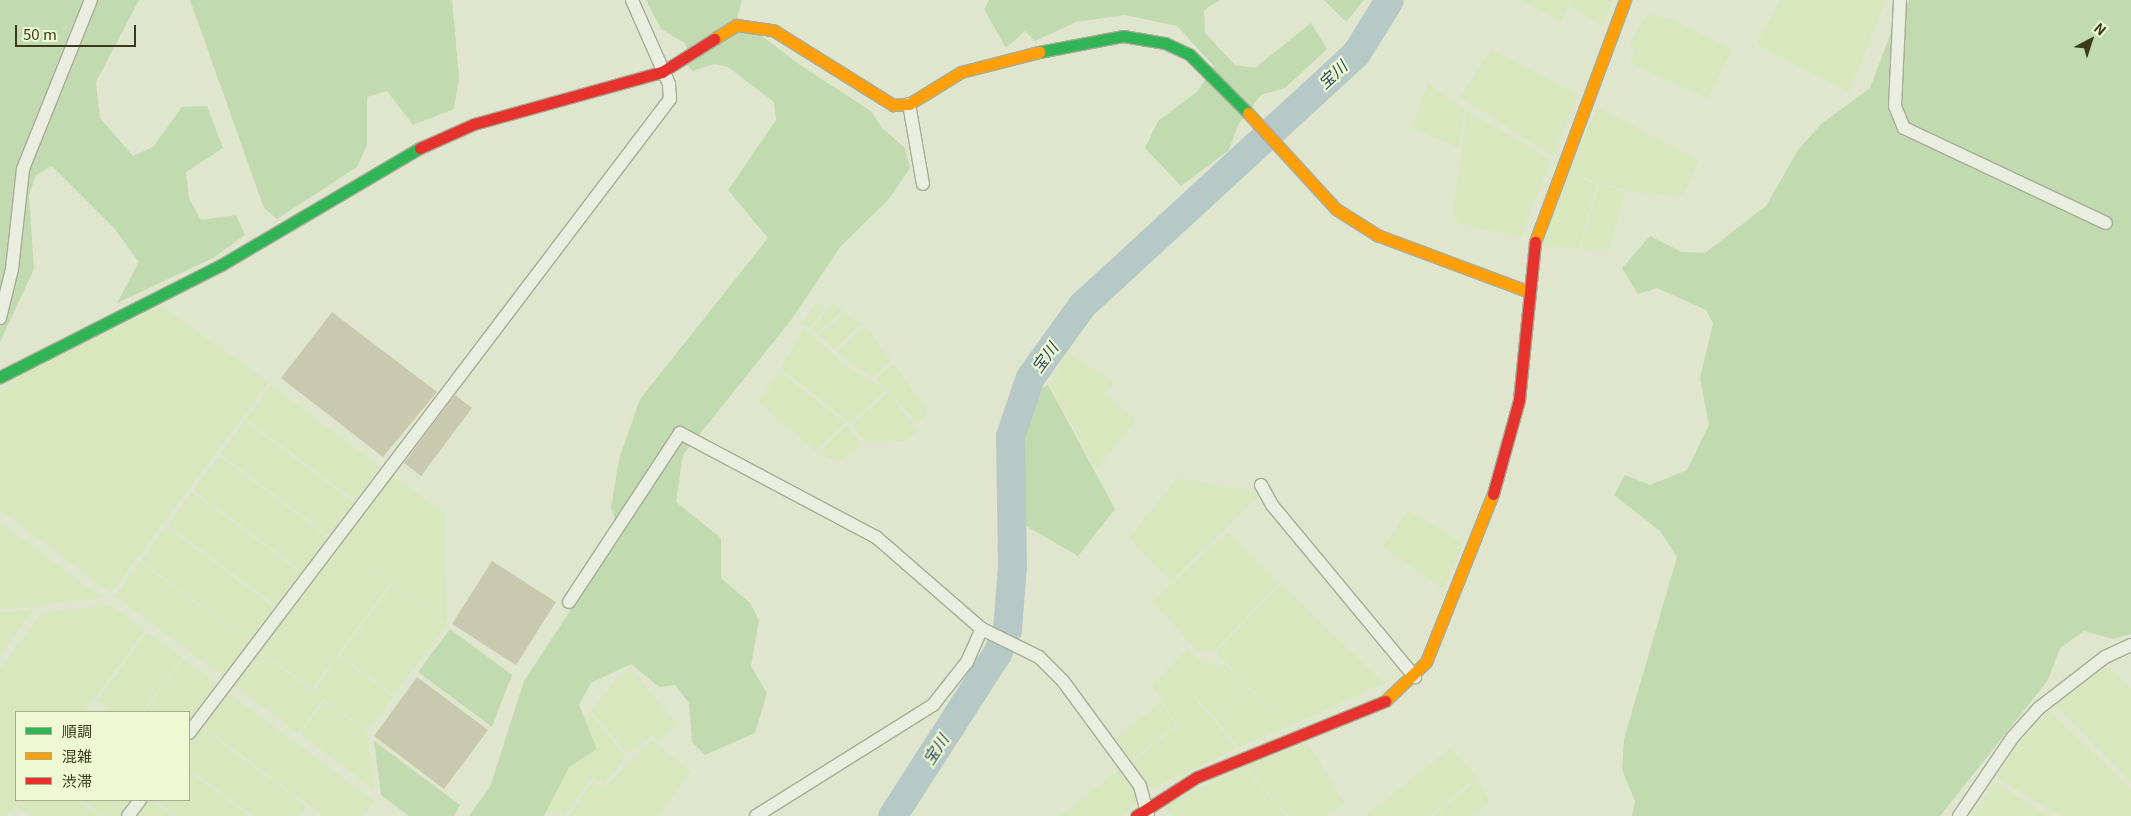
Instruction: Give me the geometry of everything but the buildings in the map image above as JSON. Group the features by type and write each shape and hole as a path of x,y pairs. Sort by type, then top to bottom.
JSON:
{"street":[{"path":"0,318 12,269 24,170 91,0"},
{"path":"190,732 670,98 662,72 632,0"},
{"path":"569,602 680,432 876,537 982,629 1039,657 1063,681 1140,786 1143,814 1197,777 1370,709 1396,695 1415,677 1438,641 1502,473 1518,400 1527,291 1544,210 1625,0"},
{"path":"1900,0 1895,106 1904,128 2106,223"},
{"path":"0,377 221,265 426,144 474,124 662,72 717,34 736,25 758,25 874,96 893,105 909,104 961,72 1090,39 1123,36 1165,43 1189,54 1261,128 1330,204 1377,234 1527,291"},
{"path":"909,104 923,184"},
{"path":"1261,485 1272,505 1415,677"},
{"path":"756,816 933,705 967,662 982,629"},
{"path":"1959,816 2012,738 2039,708 2105,656 2131,645"},
{"path":"128,816 139,801"}],"green space":[{"path":"0,0 139,0 96,82 100,118 133,156 153,147 182,107 207,106 223,148 186,172 189,199 201,220 236,215 245,235 213,258 117,303 139,262 114,228 52,166 36,175 29,195 34,269 0,342"},
{"path":"190,0 452,0 459,77 454,109 413,125 387,91 367,97 367,145 357,167 277,219 264,208"},
{"path":"646,0 742,0 737,17 800,65 871,111 882,128 905,148 910,168 889,199 841,246 791,320 683,455 676,502 721,538 721,578 750,603 759,620 751,666 767,693 755,733 705,755 692,742 689,703 675,685 659,687 631,664 591,683 579,705 597,749 569,767 544,816 469,816 490,787 524,681 621,533 611,508 619,459 640,399 768,238 728,190 776,120 774,102 728,67 714,64 693,71 687,65 691,58 685,43 661,29"},
{"path":"989,0 1220,0 1204,10 1205,33 1235,65 1255,68 1311,23 1327,49 1285,88 1261,95 1238,125 1229,150 1181,186 1145,148 1158,121 1198,91 1214,66 1177,26 1125,15 1076,22 1035,41 1025,31 1006,48 984,9"},
{"path":"1324,0 1364,0 1346,22"},
{"path":"1522,0 1571,0 1561,23"},
{"path":"1572,0 1613,0 1603,26 1570,6"},
{"path":"1780,0 1886,0 1849,92 1756,44"},
{"path":"1909,0 2131,0 2131,634 2113,639 2084,631 2060,648 2048,680 1940,816 1632,816 1635,801 1622,770 1624,739 1677,557 1660,531 1614,495 1625,475 1650,485 1687,470 1709,425 1700,379 1713,323 1706,310 1657,288 1638,294 1622,268 1650,236 1682,252 1705,253 1766,206 1798,150 1821,124 1870,88 1893,27"},
{"path":"1647,14 1673,20 1732,49 1708,99 1629,62 1634,52 1629,44"},
{"path":"1491,49 1578,95 1553,156 1460,97"},
{"path":"1428,84 1465,109 1459,148 1411,128"},
{"path":"1597,107 1699,160 1683,197 1627,191 1569,172"},
{"path":"1467,111 1551,160 1521,237 1458,224 1453,210"},
{"path":"1567,174 1597,184 1579,248 1542,247"},
{"path":"1599,184 1625,192 1609,251 1581,248"},
{"path":"816,302 825,308 810,328 801,325"},
{"path":"834,302 843,311 817,333 811,330"},
{"path":"161,306 269,382 111,593 0,510 0,394 20,375"},
{"path":"845,313 862,324 834,349 818,335"},
{"path":"865,326 891,360 873,377 836,352"},
{"path":"804,328 847,367 886,390 850,423 781,368"},
{"path":"1067,352 1114,382 1105,394 1136,420 1096,470 1050,384"},
{"path":"893,363 928,411 918,423 876,379"},
{"path":"779,371 845,423 815,451 759,402"},
{"path":"271,385 380,467 355,500 246,419"},
{"path":"1048,385 1115,509 1078,556 1021,523 1023,433 1038,390"},
{"path":"888,392 918,430 906,441 866,442 852,425"},
{"path":"245,421 354,503 329,535 220,454"},
{"path":"847,425 862,444 838,462 818,453"},
{"path":"219,456 328,537 302,571 193,490"},
{"path":"389,472 445,514 447,625 337,543"},
{"path":"1177,478 1263,493 1170,581 1129,538"},
{"path":"192,492 301,573 277,606 168,525"},
{"path":"1408,510 1459,541 1461,548 1443,589 1383,547"},
{"path":"0,522 102,598 0,610"},
{"path":"166,527 275,608 250,642 141,561"},
{"path":"1228,533 1279,583 1213,652 1198,652 1152,601"},
{"path":"336,544 390,584 312,689 258,649"},
{"path":"140,562 249,643 224,677 115,596"},
{"path":"1281,584 1384,683 1288,727 1216,652"},
{"path":"392,585 446,626 394,695 340,655"},
{"path":"111,605 145,631 85,711 15,711 15,801 18,801 7,816 0,816 0,669 42,613"},
{"path":"34,609 0,656 0,613"},
{"path":"450,629 512,675 492,727 418,672"},
{"path":"147,632 182,658 143,711 112,711 97,700"},
{"path":"1187,649 1202,662 1219,665 1172,717 1152,685"},
{"path":"257,650 323,699 298,733 232,684"},
{"path":"339,656 393,697 368,731 313,691"},
{"path":"183,659 218,685 190,724 190,711 145,711"},
{"path":"1224,663 1249,688 1216,720 1192,692"},
{"path":"631,668 678,725 658,741 652,735 628,754 591,711 616,678"},
{"path":"2111,668 2131,688 2131,782 2055,704 2091,675"},
{"path":"1250,689 1287,727 1239,747 1217,721"},
{"path":"226,691 374,801 363,816 324,816 201,725"},
{"path":"1191,694 1237,748 1154,788 1147,785 1131,763 1178,726 1173,718"},
{"path":"325,701 367,732 375,790 300,734"},
{"path":"1161,702 1176,725 1130,761 1114,739"},
{"path":"2049,710 2131,789 2131,816 2061,816 1997,778 2013,751"},
{"path":"590,713 626,757 604,785 592,777 565,816 534,808 568,743"},
{"path":"200,727 306,806 298,816 253,816 190,769 190,741"},
{"path":"652,740 691,772 658,816 568,816 592,782 604,788"},
{"path":"374,741 460,805 454,816 409,816 381,795"},
{"path":"1308,743 1345,803 1325,816 1288,816 1245,766"},
{"path":"1451,748 1477,777 1430,816 1365,816"},
{"path":"1244,767 1286,816 1172,816 1164,805"},
{"path":"1120,769 1137,791 1136,803 1122,816 1059,816"},
{"path":"190,772 248,816 177,816 156,801 190,801"},
{"path":"1478,779 1490,802 1472,816 1434,816"},
{"path":"1995,782 2048,816 1973,816"},
{"path":"22,801 79,801 100,816 30,816 17,807"},
{"path":"83,801 135,801 124,816 103,816"},
{"path":"145,801 152,801 173,816 134,816"}],"waterway":[{"name":"宝川","path":"892,816 997,653 1007,629 1012,566 1010,436 1030,377 1082,305 1356,53 1389,0"}],"traffic: fast":[{"path":"1039,52 1123,36 1165,43 1189,54 1248,113"},
{"path":"0,377 221,265 420,148"}],"traffic: slow":[{"path":"1535,242 1625,0"},
{"path":"714,39 736,25 773,30 893,105 909,104 961,72 1039,52"},
{"path":"1248,113 1336,209 1377,235 1527,291"},
{"path":"1385,701 1426,662 1493,494"}],"traffic: jam":[{"path":"420,148 474,124 662,72 714,39"},
{"path":"1493,494 1519,400 1535,242"},
{"path":"1136,816 1197,777 1385,701"}]}
